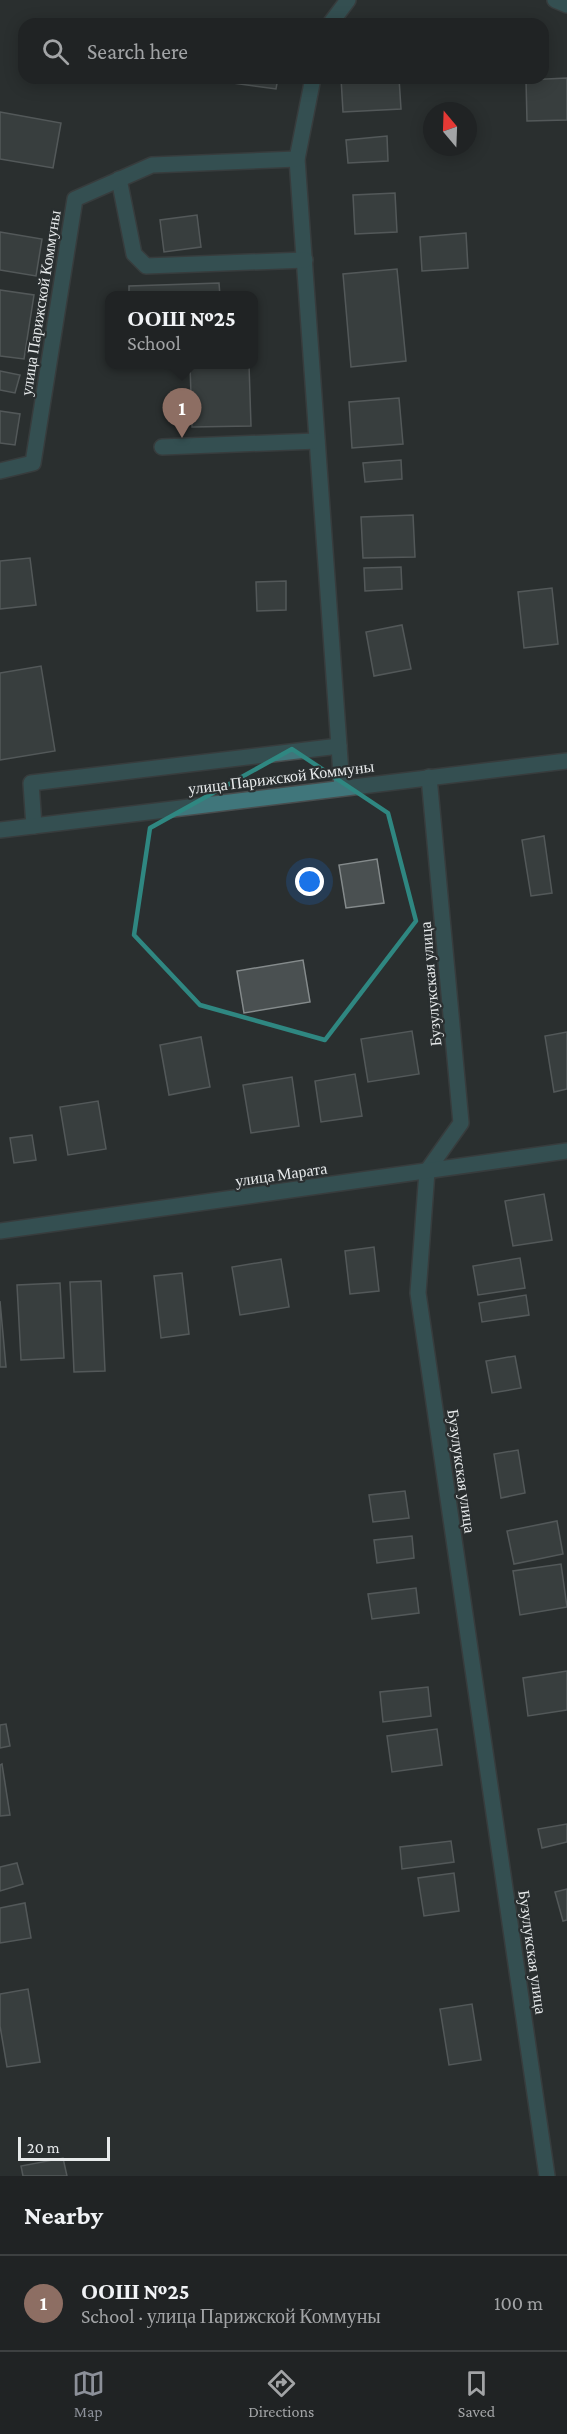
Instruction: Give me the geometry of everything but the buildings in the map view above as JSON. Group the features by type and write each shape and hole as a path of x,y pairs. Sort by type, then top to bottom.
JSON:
{"street":[{"path":"334,18 348,0"},
{"path":"555,0 567,5"},
{"path":"312,84 297,159 342,788"},
{"name":"улица Парижской Коммуны","path":"0,471 33,463 75,199 152,165 297,159"},
{"path":"119,179 134,254 146,266 304,260"},
{"path":"162,447 317,441"},
{"path":"34,826 31,783 339,746"},
{"name":"улица Парижской Коммуны","path":"0,830 567,761"},
{"name":"Бузулукская улица","path":"429,777 461,1123 427,1172 418,1293 548,2176"},
{"name":"улица Марата","path":"0,1231 567,1151"}],"highlighted area":[{"path":"292,749 388,813 416,921 325,1040 200,1005 134,935 150,828"}],"place":[{"name":"ООШ №25","path":"182,438"}]}
